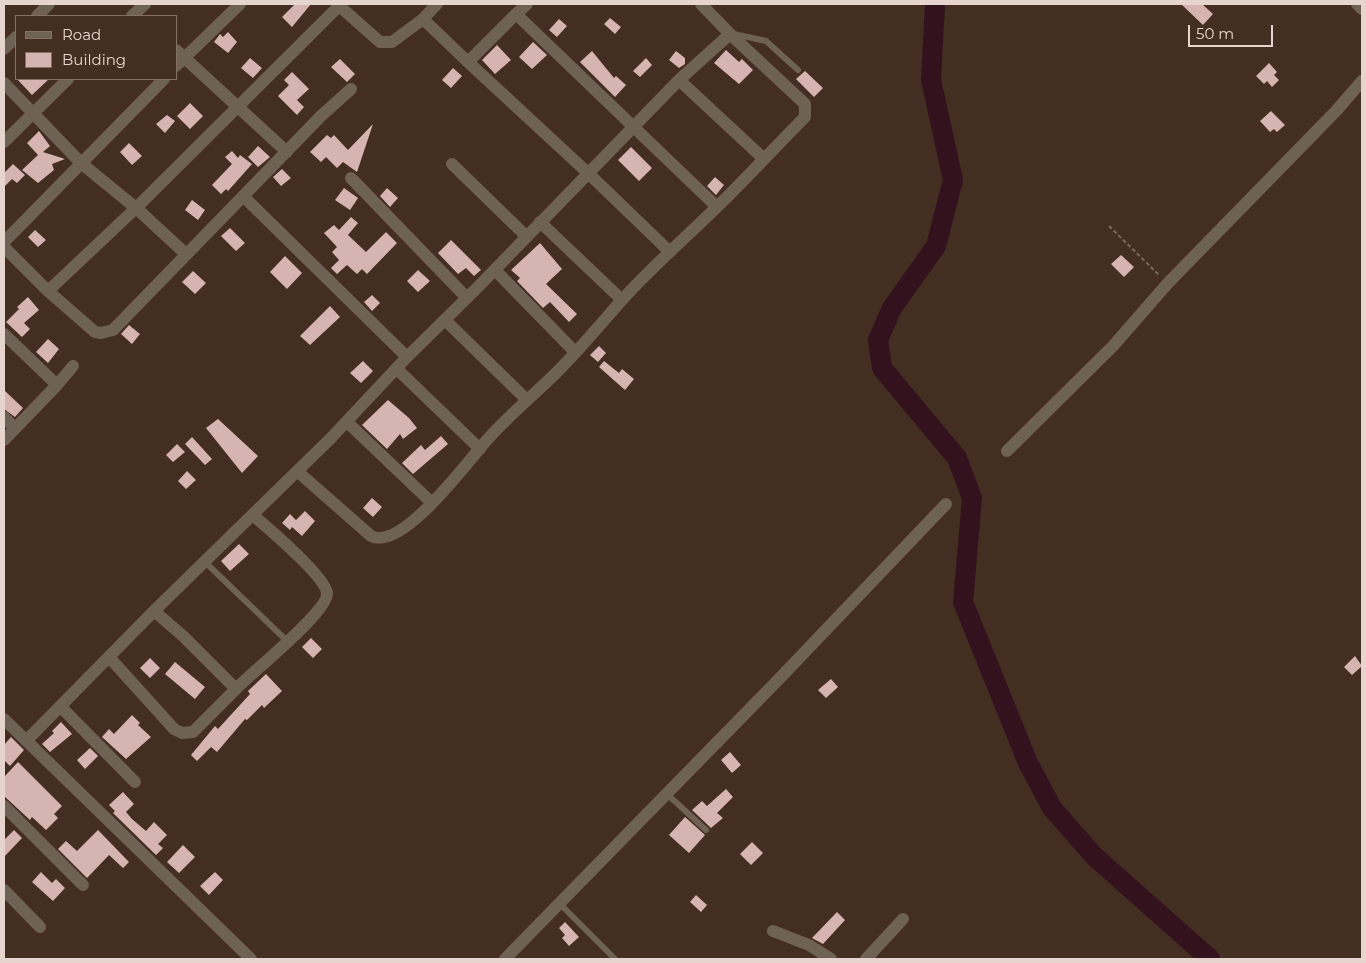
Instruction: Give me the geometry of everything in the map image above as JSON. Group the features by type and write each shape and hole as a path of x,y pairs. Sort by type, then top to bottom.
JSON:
{"street":[{"path":"38,15 49,4"},
{"path":"240,4 179,58 237,106 287,152"},
{"path":"48,291 136,208 338,5 384,43 392,42 423,19 437,4"},
{"path":"468,62 527,4"},
{"path":"298,471 378,540 386,539 402,532 462,472 480,449 575,352 622,300 717,207 805,116 805,104 730,34 701,4"},
{"path":"1357,4 1362,9"},
{"path":"516,14 717,207"},
{"path":"423,19 588,172 670,252"},
{"path":"26,741 154,611 254,516 679,80 730,34"},
{"path":"4,49 15,38"},
{"path":"4,142 67,80"},
{"path":"163,80 4,242 48,291 95,332 107,333 113,330 351,89"},
{"path":"679,80 764,159"},
{"path":"1007,451 1113,346 1168,283 1336,111 1362,81"},
{"path":"4,83 81,162 136,208 186,254"},
{"path":"452,164 527,237"},
{"path":"352,178 466,297"},
{"path":"244,197 407,357"},
{"path":"540,222 622,300"},
{"path":"494,270 575,352"},
{"path":"445,320 527,400"},
{"path":"4,334 57,385"},
{"path":"4,440 73,366"},
{"path":"398,370 480,449"},
{"path":"4,417 16,428"},
{"path":"346,422 431,502"},
{"path":"505,959 668,794 946,504"},
{"path":"109,657 174,729 182,733 193,732 236,689 314,618 327,594 305,562 254,516"},
{"path":"154,611 183,636 236,689"},
{"path":"61,707 135,782"},
{"path":"6,725 26,741 251,959"},
{"path":"4,806 83,885"},
{"path":"4,890 40,927"},
{"path":"866,959 903,919"},
{"path":"773,931 809,945 831,959"}],"lane":[{"path":"730,34 766,41 798,70"},
{"path":"205,562 287,641"},
{"path":"668,794 706,830"},
{"path":"560,904 615,959"}],"path":[{"path":"1109,226 1168,283"}],"building":[{"path":"295,4 311,4 292,27 282,17"},
{"path":"1181,4 1202,4 1213,14 1203,25"},
{"path":"610,18 621,27 615,34 604,24"},
{"path":"559,19 567,26 557,37 549,30"},
{"path":"228,32 237,42 228,53 214,42 220,34 223,37"},
{"path":"533,42 547,55 532,69 519,57"},
{"path":"497,45 511,60 495,74 482,60"},
{"path":"726,50 739,62 742,59 753,70 739,84 714,63"},
{"path":"592,51 614,78 616,76 626,85 615,97 580,62"},
{"path":"676,51 685,58 685,64 679,68 669,60"},
{"path":"250,58 262,68 253,78 241,68"},
{"path":"646,58 652,65 640,77 633,71"},
{"path":"340,59 355,74 347,82 331,67"},
{"path":"1269,63 1277,72 1274,75 1279,80 1272,87 1267,81 1264,84 1256,76"},
{"path":"453,68 462,76 451,88 442,80"},
{"path":"805,71 823,88 814,97 796,79"},
{"path":"292,72 309,89 297,100 304,107 297,115 278,96 289,85 284,80"},
{"path":"18,80 48,80 32,95"},
{"path":"190,103 203,116 190,129 177,116"},
{"path":"1271,111 1285,125 1277,132 1274,129 1270,132 1260,121"},
{"path":"167,115 175,121 165,133 156,124"},
{"path":"373,124 357,172 343,162 337,168 326,157 321,162 310,152 327,135 331,138 334,135 348,150"},
{"path":"39,131 50,146 43,152 65,159 52,164 54,170 38,183 22,170 38,155 27,143"},
{"path":"129,143 142,156 132,165 120,152"},
{"path":"258,146 270,157 258,167 248,157"},
{"path":"631,147 652,168 639,181 618,160"},
{"path":"232,151 238,158 240,155 252,164 228,191 226,189 221,194 212,185 232,164 225,157"},
{"path":"13,164 25,175 17,183 12,179 4,187 4,173"},
{"path":"282,169 291,178 281,186 273,177"},
{"path":"715,177 724,185 716,195 707,186"},
{"path":"344,188 358,198 350,210 335,200"},
{"path":"387,188 398,198 390,207 380,196"},
{"path":"192,200 205,210 198,220 185,210"},
{"path":"351,217 358,223 348,235 366,252 386,232 397,243 367,274 362,269 357,274 347,265 337,274 331,268 339,260 332,252 337,247 324,233 334,225 339,230"},
{"path":"230,228 245,243 236,251 221,236"},
{"path":"35,230 46,240 38,247 28,237"},
{"path":"451,240 481,270 474,276 466,268 458,274 438,253"},
{"path":"540,243 562,269 546,284 577,314 569,322 550,302 543,308 517,281 520,278 511,270"},
{"path":"1121,255 1134,267 1124,277 1111,264"},
{"path":"285,256 302,273 287,289 270,272"},
{"path":"418,270 430,281 418,292 407,281"},
{"path":"193,271 206,283 195,294 182,282"},
{"path":"372,295 380,303 372,311 364,302"},
{"path":"28,297 39,310 24,323 30,329 22,337 6,322 19,309 17,307"},
{"path":"330,306 340,317 310,345 300,336"},
{"path":"129,325 140,334 132,344 121,334"},
{"path":"48,339 59,349 48,363 36,352"},
{"path":"599,346 606,353 598,362 590,355"},
{"path":"363,361 373,371 361,383 350,373"},
{"path":"604,361 619,373 622,369 634,379 625,390 599,367"},
{"path":"4,390 23,408 15,417 4,409"},
{"path":"388,400 409,418 417,428 403,439 400,434 387,449 362,425"},
{"path":"218,419 258,456 242,473 206,428"},
{"path":"441,436 448,444 413,474 402,463 421,445 425,450"},
{"path":"192,437 212,459 205,465 185,444"},
{"path":"177,444 185,452 173,462 166,455"},
{"path":"187,471 196,480 186,489 178,481"},
{"path":"372,498 382,507 373,517 363,508"},
{"path":"305,511 315,521 302,536 292,527 290,530 282,523 290,514 296,520"},
{"path":"239,544 249,554 230,571 221,561"},
{"path":"311,638 322,649 313,658 302,647"},
{"path":"1355,656 1362,666 1352,675 1344,667"},
{"path":"150,658 160,668 150,678 140,668"},
{"path":"175,662 205,687 195,699 165,674"},
{"path":"266,674 282,691 264,708 262,705 247,720 245,719 217,752 211,747 197,761 191,755 215,726 218,729 250,694 248,691"},
{"path":"831,679 838,687 826,698 818,690"},
{"path":"132,715 140,723 138,725 151,737 126,759 102,737 109,729 114,734"},
{"path":"61,722 72,734 50,752 42,744 54,733 52,731"},
{"path":"11,737 24,750 10,766 4,760 4,745"},
{"path":"90,748 98,756 85,769 77,760"},
{"path":"730,752 741,765 732,773 721,760"},
{"path":"18,762 62,806 54,814 58,818 46,830 32,817 30,820 4,796 4,777"},
{"path":"726,789 733,797 717,813 723,818 711,828 692,810 702,801 707,806"},
{"path":"123,792 134,804 126,812 132,819 146,831 154,822 167,835 158,844 163,848 156,855 113,813 115,811 109,805"},
{"path":"685,817 705,835 689,853 669,835"},
{"path":"14,830 22,838 4,857 4,840"},
{"path":"98,830 129,862 123,868 109,855 87,878 58,849 66,841 77,851"},
{"path":"752,842 763,853 751,865 740,854"},
{"path":"183,845 195,857 179,873 167,862"},
{"path":"41,872 52,883 56,879 65,888 53,901 32,882"},
{"path":"215,872 223,880 209,895 200,886"},
{"path":"696,895 707,905 701,912 690,902"},
{"path":"837,912 845,920 823,944 812,938"},
{"path":"565,922 579,937 569,946 562,938 565,935 559,928"}],"waterway":[{"path":"935,4 931,80 953,180 936,246 892,308 878,340 882,368 957,458 972,498 963,602 1028,763 1052,808 1094,856 1210,959"}]}
